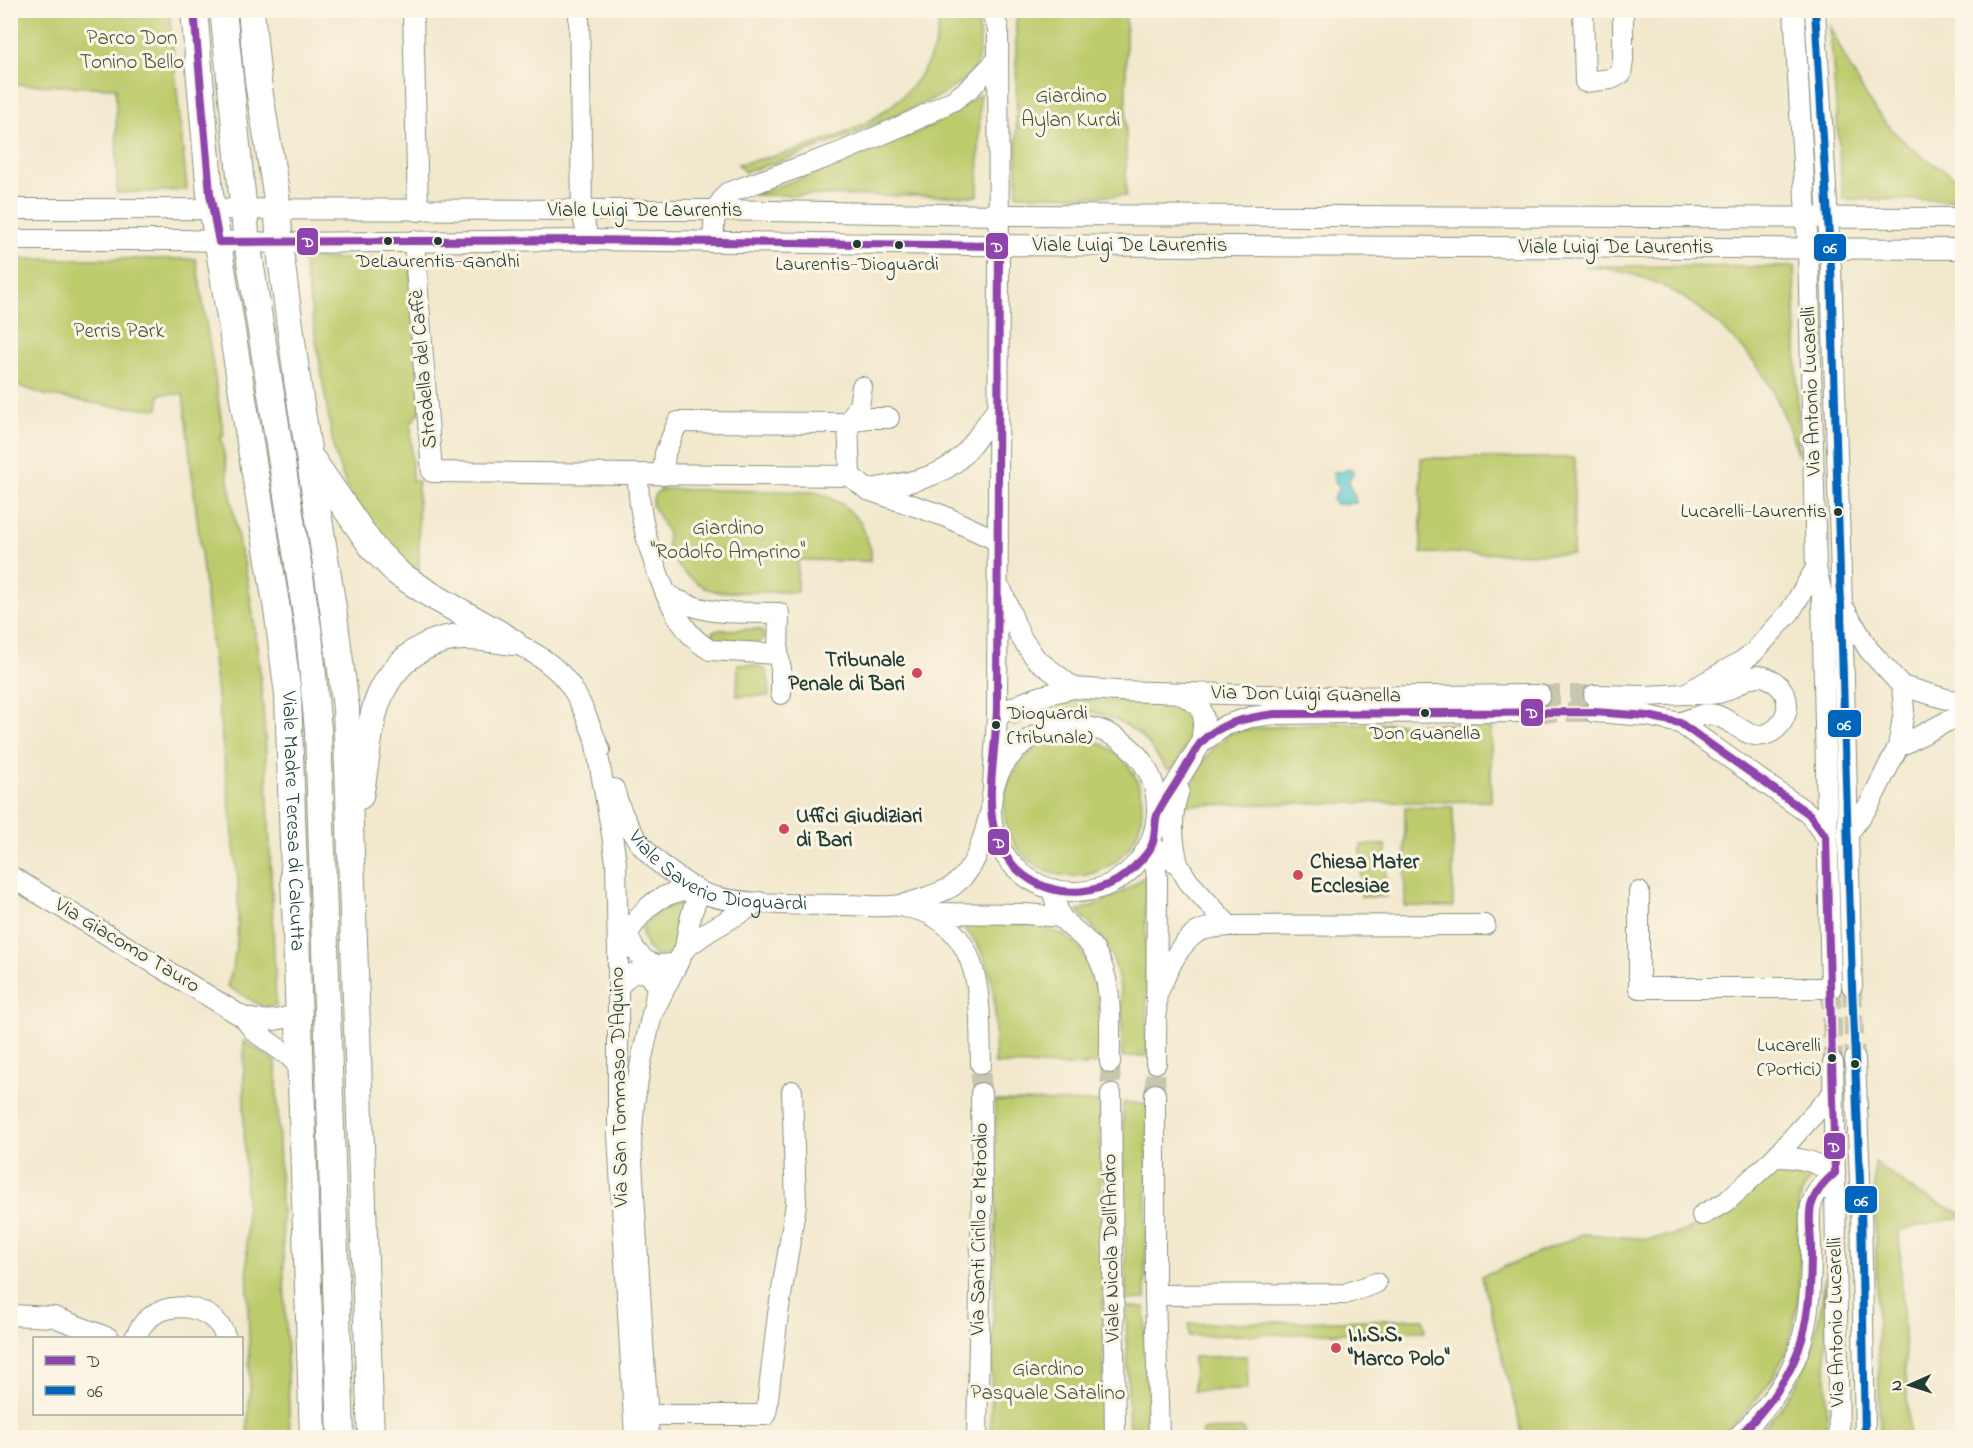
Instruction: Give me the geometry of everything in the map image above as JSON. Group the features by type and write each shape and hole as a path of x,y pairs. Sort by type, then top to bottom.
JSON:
{"main road":[{"name":"Viale Madre Teresa di Calcutta","path":"194,10 213,210 288,695 313,1437"},
{"name":"Viale Madre Teresa di Calcutta","path":"223,10 247,242 309,634 318,730 341,1437"},
{"path":"251,10 258,82 276,194 276,211 298,386 333,608 346,708 371,1437"},
{"path":"198,41 228,55"},
{"path":"268,375 298,386"},
{"name":"Viale Saverio Dioguardi","path":"308,453 373,548 399,574 513,642"},
{"name":"Viale Saverio Dioguardi","path":"351,835 367,761 372,720 380,697 400,663 413,652 443,640 474,637 513,642"}],"street":[{"path":"413,10 418,211"},
{"path":"579,10 582,211 588,240"},
{"path":"1583,10 1585,82 1611,79 1621,74 1623,10"},
{"name":"Via Antonio Lucarelli","path":"1639,892 1639,987 1831,988 1822,594 1816,568 1808,249 1794,10"},
{"name":"Via Antonio Lucarelli","path":"1815,10 1829,218 1852,986"},
{"path":"951,913 949,906 953,887 970,870 990,813 997,717 998,16"},
{"path":"714,242 715,210 727,193 838,153 913,121 954,100 970,88 998,59"},
{"name":"Viale Luigi De Laurentis","path":"10,209 715,210 998,215 1962,218"},
{"name":"Viale Luigi De Laurentis","path":"10,240 280,243 588,240 999,246 1962,249"},
{"name":"Stradella del Caffè","path":"414,241 432,472 850,476"},
{"path":"862,387 859,405 848,423 850,476 868,490 944,516 998,541"},
{"path":"868,490 920,478 953,464 967,450 998,408"},
{"path":"663,475 665,453 678,422 848,423 867,418 889,418"},
{"path":"638,475 638,495 646,539 666,594 676,616 686,630 702,646 718,651 778,654"},
{"path":"1685,694 1754,652 1790,612 1816,568"},
{"path":"997,577 1013,621 1031,652 1036,659 1074,688"},
{"path":"666,594 698,609 721,612 779,613 778,654 781,669 781,694"},
{"path":"1822,594 1842,606 1869,650 1902,686 1956,701 1953,710 1956,719 1898,747"},
{"path":"702,646 700,632 707,620 721,612"},
{"name":"Viale Saverio Dioguardi","path":"513,642 534,652 562,675 580,702 610,771 625,822 637,840 662,866 698,890 723,898 759,902 898,906 953,887"},
{"path":"1680,723 1701,715 1717,715 1746,733 1764,735 1781,724 1787,707 1786,697 1782,688 1775,681 1757,676 1747,678 1718,693 1646,696 1594,703 1680,723 1809,814 1826,837 1849,835 1869,805 1898,747 1904,711 1902,686"},
{"name":"Via Don Luigi Guanella","path":"997,717 1031,699 1074,688 1539,704 1275,714 1251,717 1226,725 1201,743"},
{"name":"Via Don Luigi Guanella","path":"1157,815 1201,743 1204,729 1200,706 1179,693"},
{"path":"993,785 1008,760 1029,740 1053,729 1083,725 1108,733 1121,741 1149,768 1154,784 1157,815 1152,846 1157,877 1156,1063"},
{"name":"Via San Tommaso D'Aquino","path":"595,739 616,863 618,1135 635,1437"},
{"path":"1187,765 1176,797 1172,820 1178,864 1188,881 1229,926"},
{"path":"990,813 1002,850 1014,865 1032,881 1052,890 1068,893 1085,892 1116,881 1130,871 1152,846"},
{"path":"1152,846 1178,864"},
{"name":"Via Giacomo Tauro","path":"10,876 243,1017 272,1021 299,1013"},
{"path":"616,905 627,934 643,959 657,965 682,956 698,890 663,897 642,915 627,934 618,952"},
{"path":"1052,890 1061,917 1088,943 1100,961 1104,972 1108,994 1110,1063"},
{"name":"Via San Tommaso D'Aquino","path":"649,1437 631,1145 634,1105 641,1062 652,1014 682,956 711,930 759,902"},
{"path":"898,906 928,913 1025,914 1061,917"},
{"path":"928,913 949,926 972,964 977,981 980,1010 981,1064"},
{"path":"1156,997 1180,949 1197,932 1212,927 1485,925"},
{"path":"618,988 628,975 636,972 647,973 657,986 652,1014"},
{"name":"Via Giacomo Tauro","path":"243,1017 255,1032 302,1068"},
{"name":"Via Antonio Lucarelli","path":"1856,1059 1865,1437"},
{"name":"Via Antonio Lucarelli","path":"1833,1063 1839,1437"},
{"path":"647,1415 766,1415 777,1314 796,1204 792,1091"},
{"path":"1702,1215 1726,1202 1775,1157 1834,1092"},
{"name":"Via Santi Cirillo e Metodio","path":"977,1437 982,1192 981,1093"},
{"name":"Viale Nicola Dell'Andro","path":"1110,1094 1115,1437"},
{"name":"Viale Nicola Dell'Andro","path":"1155,1094 1155,1295 1159,1437"},
{"path":"1737,1437 1770,1404 1785,1382 1798,1353 1806,1320 1810,1284 1811,1206 1819,1187 1835,1173 1818,1163 1798,1157 1775,1157"},
{"path":"1155,1295 1345,1294 1359,1287 1376,1283"},
{"path":"135,1337 141,1325 159,1311 185,1307 205,1313 218,1324 225,1337"},
{"path":"10,1315 54,1317 106,1337"}],"green space":[{"name":"Parco Don Tonino Bello","path":"11,10 169,11 187,190 117,193 116,88 11,84"},
{"path":"939,11 976,11 980,45 978,59 971,73 963,80 933,99 864,129 805,153 744,172 738,164 823,142 877,116 900,99 919,77 933,51 938,31"},
{"name":"Giardino Aylan Kurdi","path":"1018,11 1126,11 1126,196 1017,195 1016,23"},
{"path":"1830,25 1854,75 1881,116 1915,151 1962,180 1962,200 1843,199"},
{"path":"980,94 978,196 753,195 835,166 908,136 946,118"},
{"name":"Perris Park","path":"10,259 196,259 224,436 221,436 241,557 243,557 249,590 262,691 276,1005 263,1007 227,986 236,947 238,880 183,394 160,394 158,409 111,406 45,395 11,383"},
{"path":"303,259 410,259 423,407 411,423 412,481 418,481 419,575 370,528 357,507 342,473 334,450"},
{"path":"1585,266 1794,267 1799,456 1771,388 1748,354 1722,327 1692,303 1660,284 1629,273"},
{"path":"1421,458 1575,458 1573,554 1421,553"},
{"name":"Giardino \"Rodolfo Amprino\"","path":"665,489 818,492 844,505 861,523 871,550 871,561 798,560 797,592 719,592 705,588 685,574 673,560 668,549 667,532 652,506 655,495"},
{"path":"758,629 764,636 757,643 716,640 712,636 713,631"},
{"path":"738,664 761,667 767,673 769,696 737,696"},
{"path":"1079,700 1173,702 1191,714 1193,722 1189,740 1174,768 1168,770 1145,740 1131,728 1099,714 1065,711 1031,719 1015,727 1011,725 1012,719 1036,708 1053,703"},
{"path":"1338,723 1491,725 1491,801 1184,805 1200,767 1213,749 1228,735 1263,728"},
{"path":"1073,738 1099,744 1122,758 1136,781 1142,807 1136,833 1122,856 1099,870 1073,876 1047,870 1024,856 1010,833 1004,807 1010,781 1024,758 1047,744"},
{"path":"1405,807 1453,807 1453,907 1405,906"},
{"path":"1361,845 1386,845 1386,897 1361,897"},
{"path":"1145,876 1147,1056 1122,1057 1121,996 1116,967 1103,939 1078,911 1113,897"},
{"path":"674,904 680,904 680,910 679,928 673,952 665,956 655,955 646,946 641,928 657,913"},
{"path":"961,924 1035,926 1057,932 1073,942 1084,955 1092,971 1099,1008 1100,1063 1086,1064 1086,1066 1079,1066 1076,1063 1073,1066 995,1064 994,1002 991,978 980,949"},
{"path":"244,1041 276,1062 290,1437 247,1437 250,1388"},
{"name":"Giardino Pasquale Satalino","path":"995,1101 1100,1102 1105,1437 990,1437 996,1214"},
{"path":"1123,1103 1148,1103 1145,1299 1126,1300"},
{"path":"1874,1162 1919,1194 1962,1214 1962,1217 1899,1230 1909,1433 1894,1437 1880,1437"},
{"path":"1801,1169 1813,1173 1799,1202 1798,1291 1790,1339 1771,1379 1758,1398 1740,1417 1719,1437 1523,1437 1482,1276 1584,1234 1649,1239 1673,1235 1724,1213 1773,1175"},
{"path":"1825,1278 1827,1437 1754,1437 1785,1401 1806,1365 1818,1325"},
{"path":"1126,1307 1145,1307 1149,1437 1129,1437"},
{"path":"1424,1319 1425,1331 1189,1336 1189,1324"},
{"path":"1247,1356 1248,1390 1194,1391 1193,1357"},
{"path":"1244,1429 1245,1437 1203,1437 1203,1430"}],"water":[{"path":"1349,469 1353,471 1349,482 1356,503 1336,504 1333,499 1339,488 1334,480 1333,472"}],"tunnel":[{"path":"1540,695 1594,695"},
{"path":"1537,712 1594,712"},
{"path":"1852,986 1855,1059"},
{"path":"1831,988 1833,1063"},
{"path":"1110,1063 1111,1094"},
{"path":"1155,1094 1156,1063"},
{"path":"981,1064 981,1093"}],"transit line":[{"name":"D","path":"194,10 210,194 219,242 588,240 999,246 997,706 991,808 997,839 1006,856 1031,880 1063,891 1098,888 1116,881 1141,861 1149,851 1154,839 1158,813 1206,737 1234,722 1275,714 1594,712 1648,716 1680,723 1809,814 1826,837 1835,1173 1820,1188 1811,1206 1810,1293 1805,1328 1797,1353 1776,1392 1737,1438"},
{"name":"06","path":"1815,10 1831,268 1852,986 1861,1205 1865,1438"}],"place":[{"name":"DeLaurentis-Gandhi","path":"438,241"},
{"name":"Laurentis-Dioguardi","path":"857,244"},
{"name":"Lucarelli-Laurentis","path":"1838,512"},
{"name":"Tribunale Penale di Bari","path":"917,673"},
{"name":"Don Guanella","path":"1425,713"},
{"name":"Dioguardi (tribunale)","path":"996,725"},
{"name":"Uffici Giudiziari di Bari","path":"784,829"},
{"name":"Chiesa Mater Ecclesiae","path":"1298,875"},
{"name":"Lucarelli (Portici)","path":"1832,1058"},
{"name":"I.I.S.S. \"Marco Polo\"","path":"1336,1348"}]}
